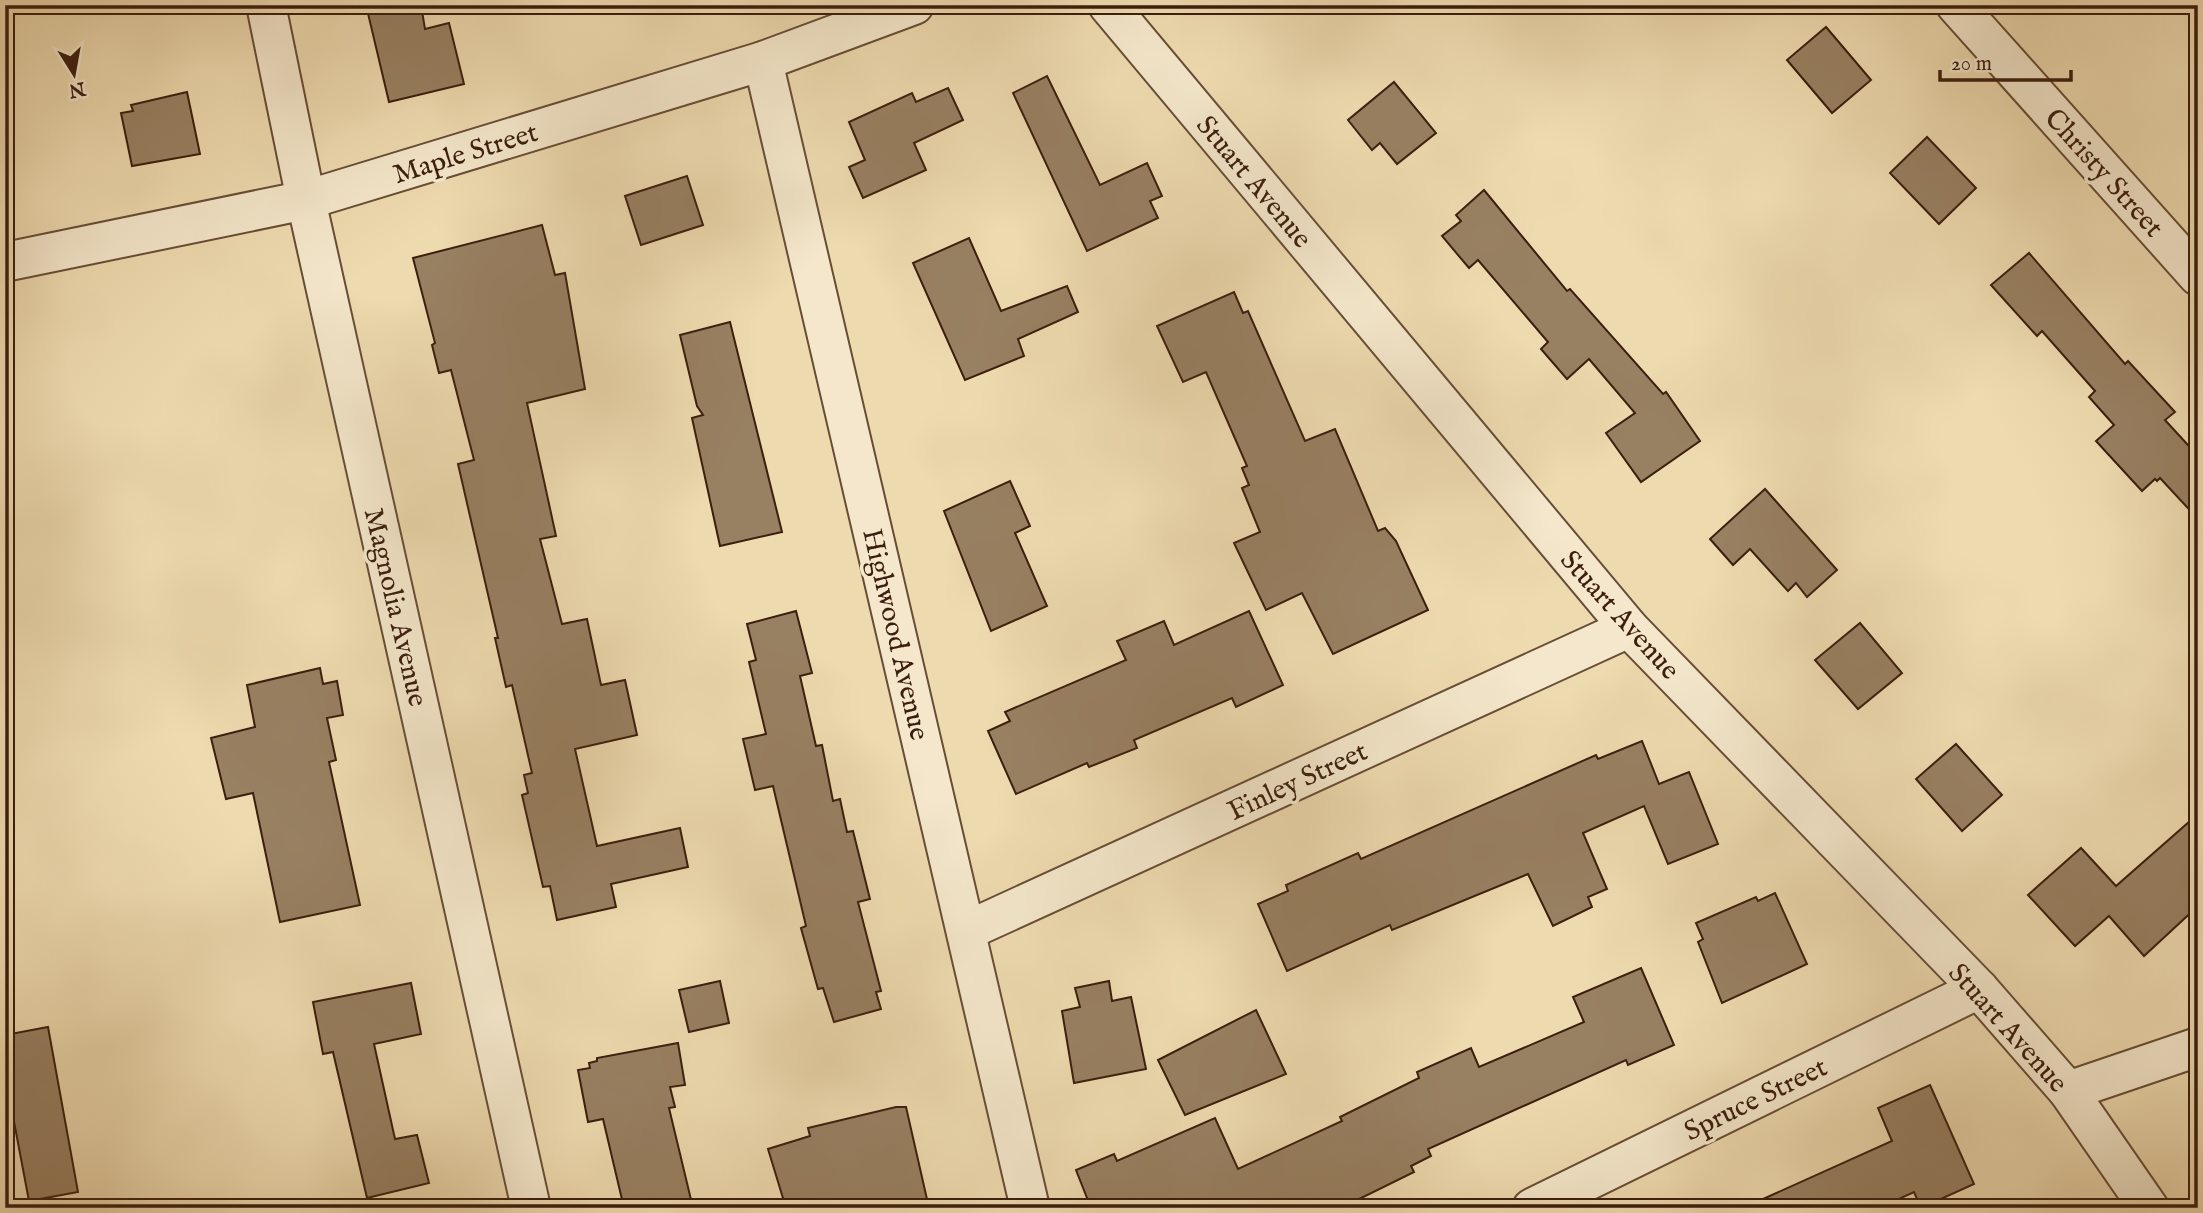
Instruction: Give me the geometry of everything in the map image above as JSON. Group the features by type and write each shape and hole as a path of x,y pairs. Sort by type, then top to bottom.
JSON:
{"street":[{"name":"Magnolia Avenue","path":"266,5 306,200 531,1208"},
{"name":"Maple Street","path":"5,262 306,200 764,61 914,5"},
{"name":"Stuart Avenue","path":"1108,5 1629,628 1979,989 2068,1091 2149,1208"},
{"name":"Christy Street","path":"1956,5 2198,276"},
{"name":"Highwood Avenue","path":"764,61 1030,1208"},
{"name":"Finley Street","path":"966,931 1629,628"},
{"name":"Spruce Street","path":"1532,1208 1979,989"},
{"path":"2068,1091 2198,1047"}],"building":[{"path":"366,5 421,5 425,29 449,23 464,84 389,102"},
{"path":"1826,27 1871,80 1832,113 1787,60"},
{"path":"1047,76 1100,185 1147,163 1162,196 1150,201 1158,218 1087,251 1013,93"},
{"path":"1394,82 1436,133 1397,164 1380,143 1372,150 1348,120"},
{"path":"948,88 963,120 914,143 926,170 863,198 849,167 865,160 849,122 912,93 916,102"},
{"path":"187,92 200,154 132,166 121,113 133,111 131,105"},
{"path":"1927,137 1976,188 1939,224 1890,173"},
{"path":"687,176 703,225 641,245 625,196"},
{"path":"1484,190 1567,291 1570,289 1663,394 1666,392 1700,441 1641,482 1606,433 1635,413 1589,359 1567,379 1541,349 1548,342 1478,260 1469,268 1442,236 1461,221 1456,215"},
{"path":"542,225 555,275 565,273 585,389 527,403 556,536 540,539 562,624 587,619 601,685 625,680 637,735 575,749 597,846 680,828 688,867 611,884 616,907 557,920 550,886 543,887 522,795 528,793 524,775 532,773 512,685 506,687 495,638 498,638 458,464 474,460 451,370 439,373 432,345 435,343 413,258"},
{"path":"969,238 1001,311 1067,286 1078,312 1018,339 1024,356 965,380 913,263"},
{"path":"2029,253 2125,364 2128,361 2175,412 2165,420 2198,456 2198,519 2160,478 2157,481 2155,479 2142,491 2096,441 2114,425 2089,397 2095,391 2042,331 2037,336 1991,285"},
{"path":"1234,292 1243,313 1248,311 1305,441 1335,429 1378,531 1385,528 1396,541 1428,610 1333,654 1302,593 1266,610 1234,543 1260,532 1242,488 1249,485 1242,468 1247,466 1206,372 1183,382 1157,326"},
{"path":"730,322 782,532 720,546 692,418 703,415 697,406 680,335"},
{"path":"1010,481 1030,526 1015,533 1047,606 991,631 944,511"},
{"path":"1765,489 1837,570 1807,597 1796,583 1788,591 1750,549 1733,565 1710,539"},
{"path":"796,611 812,673 800,676 816,746 822,745 833,801 840,799 847,832 853,831 870,899 858,902 881,991 876,992 881,1009 834,1022 823,988 818,989 801,928 806,926 773,786 755,790 743,739 766,734 749,662 756,660 747,624"},
{"path":"1249,611 1283,685 1236,707 1232,698 1134,740 1137,748 1089,767 1087,763 1016,794 988,731 1010,721 1005,712 1126,660 1117,641 1164,621 1174,645"},
{"path":"1860,623 1902,673 1858,709 1815,660"},
{"path":"320,668 323,684 337,681 343,715 327,718 336,760 329,762 360,905 280,922 253,793 226,799 211,738 255,727 247,685"},
{"path":"1642,741 1659,784 1689,772 1718,844 1668,864 1644,806 1583,833 1607,889 1588,897 1592,907 1553,926 1528,874 1392,930 1390,925 1287,971 1258,904 1288,891 1286,885 1358,853 1361,859 1596,755 1598,759"},
{"path":"1956,744 2002,795 1962,831 1916,779"},
{"path":"2198,814 2198,906 2144,956 2109,916 2075,946 2028,895 2081,848 2116,886"},
{"path":"1775,893 1807,964 1722,1003 1698,942 1703,939 1696,923 1756,897 1758,901"},
{"path":"1641,968 1674,1045 1628,1065 1626,1060 1428,1149 1431,1156 1411,1166 1414,1172 1341,1208 1091,1208 1076,1170 1114,1154 1117,1161 1215,1118 1238,1169 1342,1121 1340,1117 1419,1078 1417,1072 1471,1048 1479,1067 1584,1022 1573,997"},
{"path":"720,981 729,1023 689,1032 679,990"},
{"path":"1109,981 1112,1001 1131,997 1146,1069 1074,1083 1062,1011 1080,1007 1075,988"},
{"path":"411,983 421,1034 374,1044 395,1139 417,1135 429,1183 367,1198 333,1052 323,1054 313,1002"},
{"path":"1256,1010 1286,1074 1185,1115 1158,1060"},
{"path":"48,1027 78,1192 29,1201 5,1074 5,1035"},
{"path":"678,1043 685,1085 670,1087 675,1107 669,1108 693,1208 624,1208 603,1119 588,1122 578,1070 590,1068 589,1063 597,1061 597,1058"},
{"path":"1930,1085 1974,1184 1921,1208 1914,1192 1879,1208 1743,1208 1892,1141 1878,1108"},
{"path":"906,1107 929,1208 786,1208 768,1149 810,1136 808,1128"}]}
